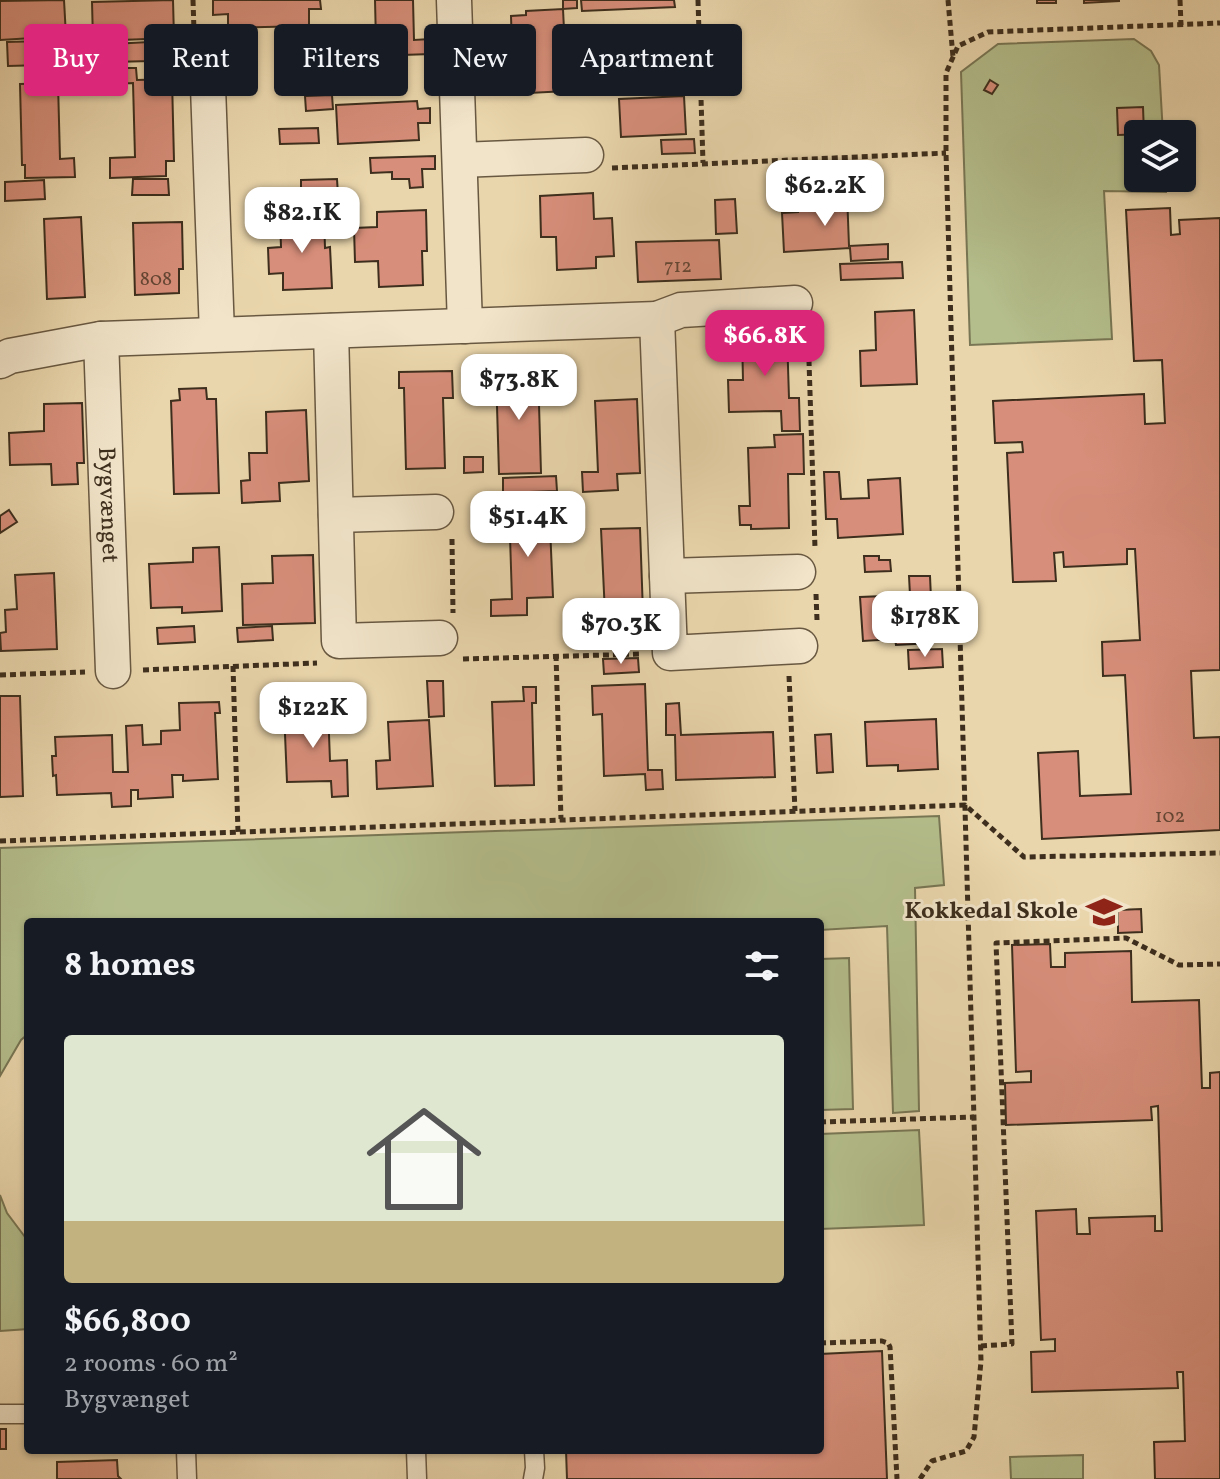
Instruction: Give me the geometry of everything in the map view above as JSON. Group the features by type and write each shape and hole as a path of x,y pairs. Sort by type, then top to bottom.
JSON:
{"street":[{"path":"454,0 465,326"},
{"path":"208,96 217,334"},
{"path":"460,160 586,155"},
{"path":"3,349 101,339 657,319 681,310 795,303"},
{"path":"657,319 670,653 800,646"},
{"path":"331,331 339,641 440,638"},
{"name":"Bygvænget","path":"101,339 113,671"},
{"path":"336,515 436,512"},
{"path":"667,576 810,568"}],"lane":[{"path":"0,1414 24,1414"},
{"path":"186,1454 187,1479"},
{"path":"416,1454 417,1479"},
{"path":"533,1479 534,1454"}],"path":[{"path":"698,0 703,163"},
{"path":"948,0 953,58"},
{"path":"1180,0 1181,25"},
{"path":"920,1479 932,1461 966,1451 974,1437 981,1361 946,73 958,46 988,32 1220,23"},
{"path":"586,155 596,169 946,153"},
{"path":"795,303 808,318 810,568 818,641 800,646 788,663 795,811"},
{"path":"436,512 452,521 453,618 440,638 457,659 670,653"},
{"path":"0,675 321,663 339,641"},
{"path":"556,655 561,819"},
{"path":"233,666 238,832"},
{"path":"0,841 965,805 1024,857 1220,853"},
{"path":"981,1346 1012,1344 996,943 1126,938 1179,965 1220,964"},
{"path":"824,1122 974,1117"},
{"path":"824,1343 888,1343 897,1479"}],"green space":[{"path":"1134,39 1151,51 1159,65 1162,120 1124,120 1124,191 1104,191 1112,339 970,345 961,72 998,44"},
{"path":"939,816 944,885 915,888 919,1111 893,1113 887,926 824,930 824,918 24,918 24,1037 0,1076 0,848"},
{"path":"849,958 853,1109 824,1110 824,959"},
{"path":"919,1130 924,1225 824,1229 824,1134"},
{"path":"0,1195 7,1213 24,1236 24,1329 0,1331"},
{"path":"1083,1455 1083,1479 1011,1479 1010,1457"}],"building":[{"path":"64,0 65,24 24,24 24,39 0,40 0,1"},
{"path":"173,0 174,24 144,24 144,39 128,40 128,24 93,24 92,2"},
{"path":"213,0 320,0 321,9 309,9 309,24 274,24 274,27 228,24 228,14 213,15"},
{"path":"375,0 413,0 414,40 424,39 424,54 408,55 408,24 376,24"},
{"path":"563,0 577,0 577,8 563,9"},
{"path":"581,0 674,0 675,7 582,11"},
{"path":"1037,0 1056,0 1056,3 1037,3"},
{"path":"1084,0 1119,0 1119,1 1084,3"},
{"path":"563,9 564,24 552,24 552,92 536,93 536,24 511,24 511,16 526,15 526,11"},
{"path":"7,42 24,42 24,66 8,66"},
{"path":"144,42 144,61 128,62 128,43"},
{"path":"128,68 136,68 137,80 144,80 144,96 172,96 174,161 166,161 166,176 110,178 110,158 135,157 133,83 128,83"},
{"path":"990,80 998,85 992,94 984,90"},
{"path":"20,84 24,84 24,96 58,96 60,159 74,158 75,177 25,178"},
{"path":"305,96 332,96 333,109 306,111"},
{"path":"684,96 686,134 621,137 619,99"},
{"path":"417,101 418,109 430,108 430,123 418,123 419,140 338,144 336,105"},
{"path":"1143,107 1143,120 1124,120 1124,135 1118,135 1117,108"},
{"path":"318,128 319,143 280,144 279,129"},
{"path":"694,139 695,153 662,154 661,140"},
{"path":"435,156 435,169 422,169 423,187 410,188 409,179 392,179 392,172 371,173 370,158"},
{"path":"133,179 168,179 169,195 132,195"},
{"path":"337,179 338,195 301,196 301,180"},
{"path":"44,180 45,199 5,201 5,182"},
{"path":"593,193 594,219 612,218 614,256 596,257 596,268 557,270 556,237 541,237 540,196"},
{"path":"847,193 849,246 888,244 888,259 851,261 850,248 784,252 782,213 798,212 797,196"},
{"path":"735,199 737,233 716,234 715,200"},
{"path":"1170,208 1171,235 1180,234 1179,220 1220,218 1220,670 1191,671 1194,738 1220,737 1220,830 1042,839 1038,753 1078,751 1080,796 1131,794 1125,675 1103,676 1102,642 1140,640 1135,549 1127,549 1127,564 1064,567 1063,552 1054,553 1056,581 1013,582 1007,453 1023,452 1022,442 995,443 993,401 1144,394 1145,424 1165,423 1162,360 1134,361 1126,210"},
{"path":"426,210 427,251 422,251 423,285 379,287 378,261 355,262 354,228 377,227 377,212"},
{"path":"324,216 325,248 330,247 332,288 283,290 283,273 269,274 268,248 281,247 280,218"},
{"path":"81,217 85,297 47,299 44,219"},
{"path":"182,222 183,269 179,269 179,293 135,295 133,223"},
{"path":"719,240 721,279 638,282 636,242"},
{"path":"902,262 903,278 841,280 840,264"},
{"path":"914,310 917,384 861,386 860,351 876,350 875,312"},
{"path":"768,324 768,335 787,335 789,398 799,398 800,431 782,431 781,411 729,412 728,380 743,380 742,336 746,336 746,325"},
{"path":"538,370 541,473 499,474 496,372"},
{"path":"452,371 453,398 443,398 445,468 406,469 404,388 399,388 399,372"},
{"path":"206,388 207,399 216,399 219,493 174,494 171,401 180,400 179,389"},
{"path":"637,399 640,473 617,474 618,490 583,492 582,472 598,472 595,401"},
{"path":"82,403 84,463 77,463 78,484 52,485 51,464 10,465 9,433 44,431 44,404"},
{"path":"306,410 309,481 279,483 280,501 242,503 241,481 250,480 249,453 267,453 266,412"},
{"path":"803,434 804,474 788,474 789,528 751,529 751,525 740,525 739,506 750,506 748,448 775,447 774,435"},
{"path":"464,457 483,457 483,472 464,473"},
{"path":"824,472 839,472 841,499 869,498 868,480 900,478 903,534 838,538 837,519 826,519"},
{"path":"556,476 557,491 503,493 503,478"},
{"path":"549,503 553,597 527,598 527,615 491,616 491,600 512,599 509,505"},
{"path":"9,510 17,522 0,533 0,516"},
{"path":"640,528 643,613 605,614 601,529"},
{"path":"219,547 222,611 182,613 182,607 151,608 149,564 193,562 193,548"},
{"path":"313,555 315,623 243,625 242,584 273,583 272,556"},
{"path":"864,556 890,560 891,571 865,572"},
{"path":"54,573 57,649 1,651 0,633 6,632 5,610 17,609 15,575"},
{"path":"909,576 930,576 933,643 896,645 895,639 863,641 860,597 910,595"},
{"path":"564,611 600,611 600,626 564,626"},
{"path":"194,626 195,642 158,644 157,628"},
{"path":"272,626 273,640 238,642 237,628"},
{"path":"942,649 943,667 909,669 908,650"},
{"path":"638,658 639,672 604,674 603,659"},
{"path":"427,681 443,681 444,716 429,717"},
{"path":"645,684 648,770 662,770 663,789 646,790 645,774 604,776 602,714 593,715 592,686"},
{"path":"523,687 536,687 536,703 532,703 534,785 495,786 492,702 524,701"},
{"path":"0,696 20,696 23,796 0,797"},
{"path":"219,702 220,713 215,713 218,779 183,781 183,775 172,775 173,797 138,799 138,790 131,790 131,806 112,807 111,793 57,795 52,756 56,756 55,737 112,735 113,772 128,772 126,726 142,725 143,745 161,744 161,731 180,730 179,703"},
{"path":"679,703 681,735 773,732 775,777 676,780 675,735 666,735 666,704"},
{"path":"328,708 330,761 347,760 348,796 332,797 331,781 287,782 284,710"},
{"path":"936,719 938,769 898,771 898,765 867,766 865,722"},
{"path":"429,720 433,786 377,789 376,761 390,760 388,722"},
{"path":"831,734 833,772 817,773 815,735"},
{"path":"1141,909 1142,932 1118,933 1118,910"},
{"path":"1050,944 1051,967 1065,967 1065,953 1131,951 1132,1002 1199,1000 1202,1088 1210,1088 1210,1073 1220,1072 1220,1479 1155,1479 1154,1442 1185,1441 1183,1372 1177,1372 1178,1388 1032,1392 1031,1352 1055,1351 1055,1339 1041,1340 1036,1211 1076,1209 1077,1234 1090,1234 1089,1218 1155,1216 1155,1231 1162,1231 1158,1106 1151,1107 1152,1120 1006,1125 1005,1083 1031,1082 1031,1071 1016,1072 1012,945"},
{"path":"882,1351 887,1479 567,1479 566,1454 824,1454 824,1354"},
{"path":"0,1429 6,1429 6,1449 0,1449"},
{"path":"117,1460 121,1479 57,1479 57,1462"}],"place":[{"name":"Kokkedal Skole","path":"1104,912"}]}
